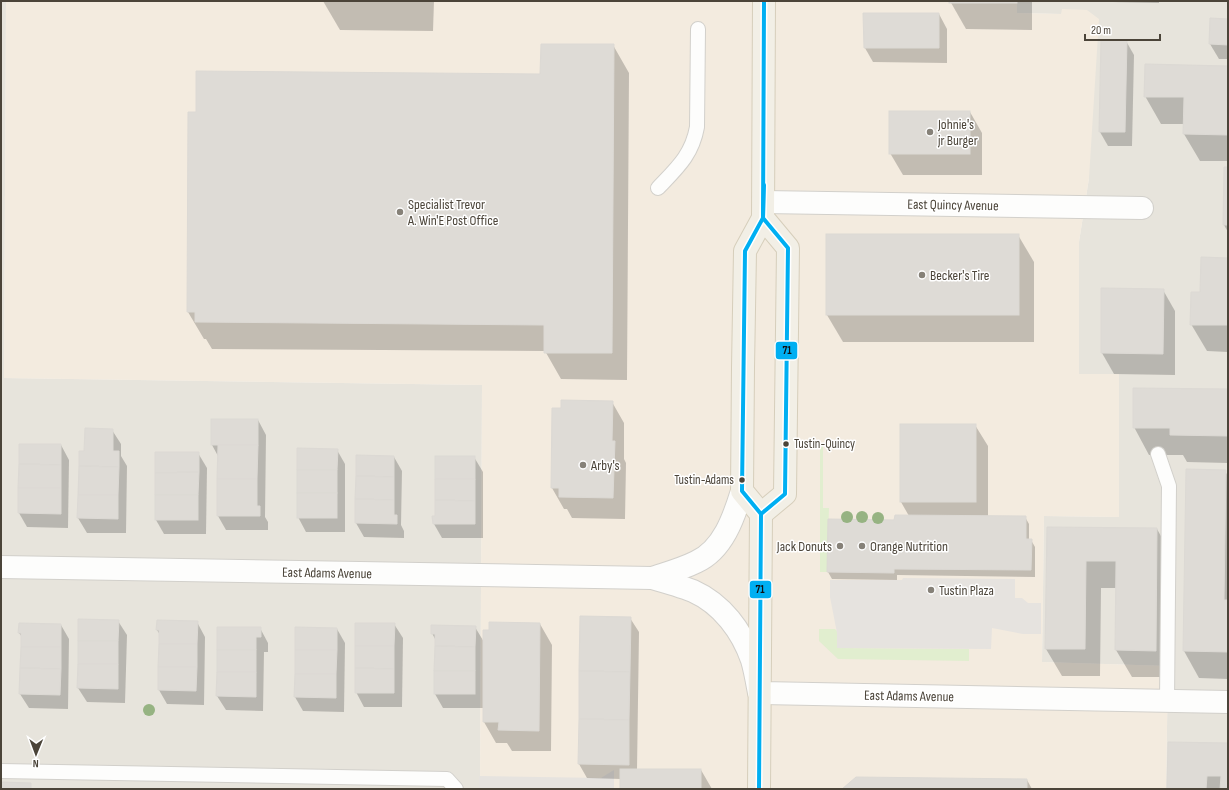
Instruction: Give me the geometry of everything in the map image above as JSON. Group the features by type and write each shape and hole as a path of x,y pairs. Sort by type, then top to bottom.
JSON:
{"main road":[{"path":"759,789 760,514 742,491 744,251 763,210 764,1"},
{"path":"760,514 785,494 788,248 763,210"}],"street":[{"name":"East Quincy Avenue","path":"763,210 1142,208"},
{"name":"East Adams Avenue","path":"652,578 698,562 709,554 720,542 729,526 742,491"},
{"name":"East Adams Avenue","path":"1,567 652,578 694,592 722,610 733,623 752,660 759,693 1228,702"}],"lane":[{"path":"658,188 685,159 695,139 697,127 698,29"},
{"path":"1158,454 1169,486 1167,700"},
{"path":"1,771 447,779 456,789"}],"shaded area":[{"path":"1,1 6,1 4,378 482,385 480,789 1,789"},
{"path":"6,1 1017,1 1017,13 1061,14 1062,9 1087,10 1099,19 1089,178 1079,242 1079,374 1119,374 1119,517 1044,516 1042,662 1168,666 1166,789 480,789 482,385 4,378"},
{"path":"1017,1 1228,1 1228,789 1166,789 1168,666 1042,662 1044,516 1119,517 1119,374 1079,374 1079,242 1089,178 1062,9 1062,14 1017,13"},
{"path":"903,578 1015,579 1015,598 1022,598 1028,603 1041,603 1041,634 1023,634 992,628 991,649 837,648 837,633 830,597 830,580 902,580"},
{"path":"614,770 614,789 479,789 479,776 601,778"}],"green space":[{"path":"820,445 823,445 823,508 829,508 827,572 820,572"},
{"path":"819,629 835,629 837,631 838,648 969,649 969,661 838,659 819,641"}],"building":[{"path":"949,1 1017,1 1017,3 949,3"},
{"path":"863,13 939,13 939,48 864,48"},
{"path":"1210,18 1228,19 1228,45 1209,44"},
{"path":"1101,40 1127,40 1125,132 1099,132"},
{"name":"Specialist Trevor A. Win'E Post Office","path":"541,44 614,44 612,353 544,353 544,325 195,322 195,312 187,312 188,112 196,112 196,71 540,74"},
{"path":"1145,64 1228,66 1228,135 1183,134 1184,97 1144,97"},
{"name":"Johnie's jr Burger","path":"889,111 970,111 970,154 889,154"},
{"path":"1224,167 1228,167 1228,225 1223,225"},
{"name":"Becker's Tire","path":"826,234 1019,234 1019,315 826,315"},
{"path":"1201,257 1228,258 1228,325 1190,325 1191,292 1200,292"},
{"path":"1101,288 1164,289 1163,354 1101,353"},
{"path":"1133,388 1228,389 1228,436 1170,435 1170,428 1133,428"},
{"name":"Arby's","path":"561,400 613,401 612,441 615,441 613,498 559,497 559,488 551,488 552,408 561,408"},
{"path":"211,419 258,419 258,445 211,445"},
{"path":"900,424 976,424 976,502 900,502"},
{"path":"85,428 113,429 113,451 119,451 119,467 79,466 79,451 84,451"},
{"path":"19,444 61,444 61,465 19,464"},
{"path":"218,445 258,445 257,479 217,479"},
{"path":"297,448 338,449 337,470 297,470"},
{"path":"155,452 199,452 199,472 155,473"},
{"path":"356,455 394,456 394,477 356,476"},
{"path":"435,456 475,456 475,479 435,479"},
{"path":"19,464 61,465 61,488 18,488"},
{"path":"79,466 119,467 118,495 78,495"},
{"path":"1186,469 1226,470 1224,600 1228,600 1228,652 1183,651"},
{"path":"297,470 337,470 337,493 297,493"},
{"path":"199,472 198,495 155,495 155,473"},
{"path":"356,476 394,477 394,500 355,499"},
{"path":"217,479 257,479 257,506 260,506 260,516 217,516"},
{"path":"435,479 475,479 475,501 435,500"},
{"path":"18,488 61,488 61,514 18,513"},
{"path":"297,493 337,493 337,518 297,518"},
{"path":"78,495 118,495 118,519 77,518"},
{"path":"155,495 198,495 198,520 155,520"},
{"path":"355,499 394,500 394,515 397,515 397,524 355,523"},
{"path":"435,500 475,501 475,524 433,524 432,516 435,516"},
{"path":"895,515 1026,516 1026,539 1032,539 1031,570 894,569 894,573 827,572 828,519 894,520"},
{"path":"1047,527 1157,528 1156,651 1115,650 1116,561 1086,561 1085,649 1045,649"},
{"path":"580,616 631,617 630,672 579,671"},
{"path":"78,619 119,620 118,641 78,641"},
{"path":"157,620 198,621 197,644 159,644 159,630 156,630"},
{"path":"489,622 540,623 539,731 498,730 499,722 483,722 483,630 489,630"},
{"path":"19,623 61,624 61,647 21,647 21,633 18,633"},
{"path":"355,623 395,623 394,646 355,646"},
{"path":"431,625 476,626 475,647 435,646 435,634 431,634"},
{"path":"217,627 261,627 261,637 256,637 256,650 217,650"},
{"path":"295,627 337,628 337,650 295,650"},
{"path":"78,641 118,641 118,664 78,664"},
{"path":"159,644 197,644 197,667 158,667"},
{"path":"355,646 394,646 394,669 355,668"},
{"path":"435,646 475,647 475,671 434,671"},
{"path":"21,647 61,647 61,669 20,668"},
{"path":"217,650 256,650 256,672 217,672"},
{"path":"295,650 337,650 336,674 295,674"},
{"path":"78,664 118,664 118,689 77,688"},
{"path":"158,667 197,667 196,691 158,690"},
{"path":"20,668 61,669 60,695 19,694"},
{"path":"355,668 394,669 394,693 355,693"},
{"path":"434,671 475,671 475,694 434,694"},
{"path":"579,671 630,672 629,720 579,719"},
{"path":"217,672 256,672 256,697 216,696"},
{"path":"295,674 336,674 336,698 294,697"},
{"path":"579,719 629,720 629,765 578,764"},
{"path":"1168,742 1228,743 1228,789 1220,789 1221,776 1207,776 1206,789 1167,789"},
{"path":"620,769 701,769 701,789 620,789"},
{"path":"856,777 1027,779 1027,789 842,789"},
{"path":"1,782 31,783 31,789 1,789"}],"transit line":[{"name":"71","path":"759,789 761,514 742,491 745,251 763,218 764,1"},
{"name":"71","path":"761,514 785,494 788,248 763,218 764,185"}],"place":[{"name":"Johnie's jr Burger","path":"930,132"},
{"name":"Specialist Trevor A. Win'E Post Office","path":"400,212"},
{"name":"Becker's Tire","path":"922,275"},
{"name":"Tustin-Quincy","path":"786,444"},
{"name":"Arby's","path":"583,465"},
{"name":"Tustin-Adams","path":"742,480"},
{"name":"Jack Donuts","path":"840,546"},
{"name":"Orange Nutrition","path":"862,546"},
{"name":"Tustin Plaza","path":"931,590"}]}
